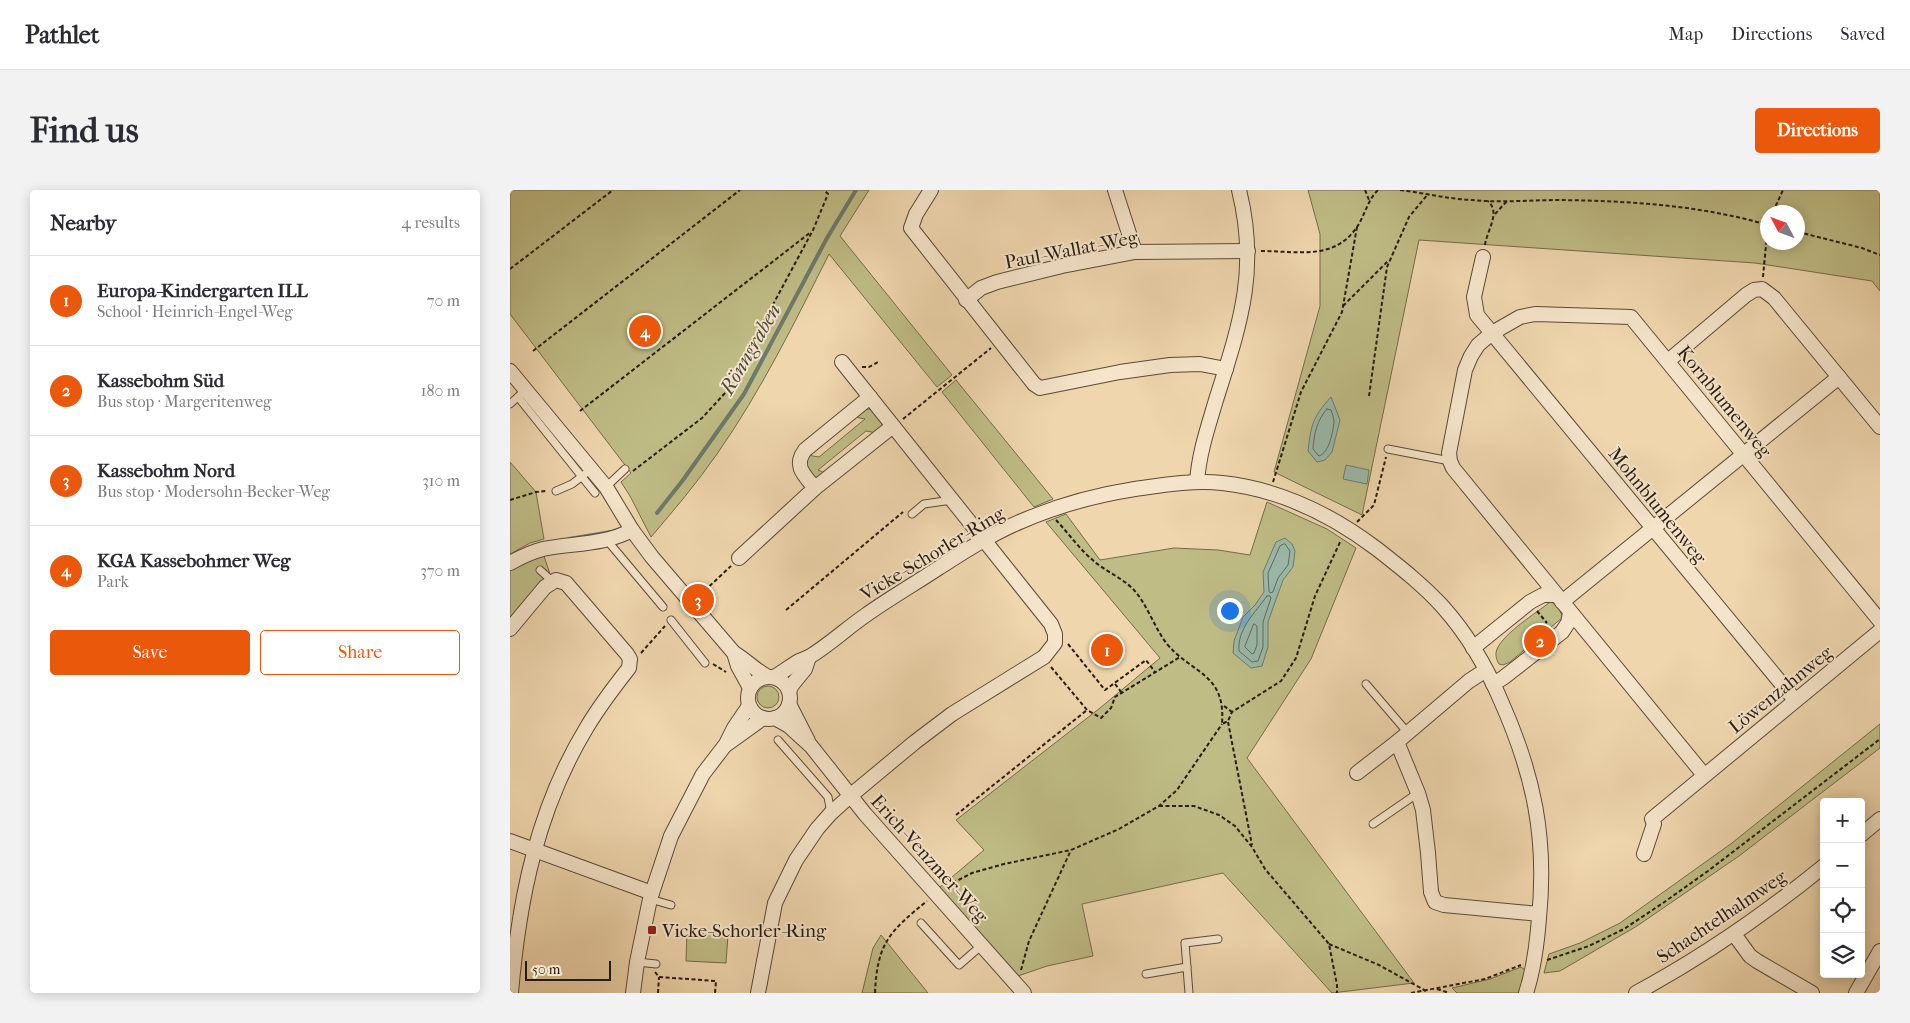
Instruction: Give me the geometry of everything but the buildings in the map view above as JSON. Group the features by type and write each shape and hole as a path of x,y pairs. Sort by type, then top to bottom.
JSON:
{"street":[{"path":"931,190 916,214 910,228 1029,380 1040,388 1120,372 1170,365 1200,364 1226,369"},
{"path":"1115,190 1135,252"},
{"path":"1196,482 1201,451 1243,310 1247,285 1248,251 1245,214 1239,190"},
{"name":"Paul-Wallat-Weg","path":"966,300 981,288 997,282 1062,266 1135,252 1248,251"},
{"path":"1483,257 1474,304 1477,315 1492,333"},
{"path":"1668,360 1746,295 1754,290 1762,289 1774,298 1880,427"},
{"name":"Kornblumenweg","path":"1450,461 1451,438 1465,370 1478,345 1492,333 1520,317 1535,314 1631,317 1880,621"},
{"name":"Mohnblumenweg","path":"1492,333 1795,700"},
{"path":"758,993 775,903 784,882 801,852 817,829 850,796 915,742 952,714 1044,657 1055,643 1055,634 1051,624 842,362"},
{"path":"510,371 522,393 673,583 734,653 760,672 786,685 789,698"},
{"path":"1563,604 1653,528 1839,377"},
{"path":"815,488 800,470 801,456 805,450 870,398"},
{"path":"740,558 815,488 893,426"},
{"path":"1450,461 1453,468 1563,604 1704,775"},
{"name":"Vicke-Schorler-Ring","path":"750,688 757,680 771,677 798,661 809,657 866,615 984,539 1021,521 1091,498 1134,489 1196,482 1223,483 1273,494 1320,512 1342,524 1392,561 1429,592 1453,619 1486,670 1520,745 1535,797 1542,862 1542,893 1534,959 1526,993"},
{"path":"510,563 525,554 542,549 605,539 623,535 632,530"},
{"path":"510,630 533,600 545,587 556,580 566,583 628,654 630,659 629,668 586,728 572,754 533,850 516,938 511,993"},
{"path":"1473,648 1530,602 1544,594 1563,604 1568,623 1562,632 1504,678 1493,684"},
{"name":"Löwenzahnweg","path":"1644,854 1654,824 1652,819 1880,631"},
{"path":"734,653 738,666 750,688 748,699 752,712 769,718"},
{"name":"Vicke-Schorler-Ring","path":"726,744 786,710 792,685 805,669 809,657"},
{"path":"1357,773 1469,681 1486,670"},
{"name":"Erich-Venzmer-Weg","path":"789,698 811,746"},
{"name":"Vicke-Schorler-Ring","path":"633,993 642,962 651,896 664,855 684,810 703,774 726,744 749,706"},
{"name":"Erich-Venzmer-Weg","path":"769,718 789,726 811,746 850,796 1020,989"},
{"path":"1403,737 1423,810 1431,892 1435,902 1444,905 1539,914"},
{"path":"1865,832 1880,819"},
{"path":"510,841 651,896"},
{"name":"Schachtelhalmweg","path":"1636,993 1671,974 1734,934 1820,869"},
{"path":"1734,934 1750,956 1812,993"},
{"path":"1856,993 1880,952"}],"lane":[{"path":"510,404 522,393"},
{"path":"1388,449 1450,461"},
{"path":"600,490 625,469"},
{"path":"556,491 572,484 587,473"},
{"path":"912,514 924,504 952,500"},
{"path":"605,539 662,606"},
{"path":"540,570 553,582"},
{"path":"671,620 705,663"},
{"path":"1366,684 1403,737"},
{"path":"778,740 828,797 831,813"},
{"path":"1373,824 1418,793"},
{"path":"651,896 671,905"},
{"path":"921,922 959,965 982,945"},
{"path":"1189,993 1185,943 1218,938"},
{"path":"642,962 656,964"},
{"path":"1146,974 1187,967"}],"path":[{"path":"510,269 613,190"},
{"path":"533,351 740,190"},
{"path":"625,469 631,473 702,418 726,392 814,230 828,194 824,190"},
{"path":"1365,190 1369,200"},
{"path":"1272,487 1301,392 1342,312 1357,227 1369,200 1378,190"},
{"path":"1400,190 1488,201 1614,201 1654,204 1741,217 1760,223"},
{"path":"1776,205 1782,190"},
{"path":"1369,396 1387,267 1409,217 1428,194"},
{"path":"1488,201 1493,206 1495,214"},
{"path":"1483,257 1486,236 1495,214 1507,201"},
{"path":"1248,251 1322,252 1341,244 1357,227"},
{"path":"580,411 814,230"},
{"path":"1805,234 1880,254"},
{"path":"1762,289 1765,250"},
{"path":"1343,306 1391,257"},
{"path":"893,426 999,342"},
{"path":"861,367 869,367 878,362"},
{"path":"1354,525 1374,505 1388,449"},
{"path":"510,500 536,492 556,491"},
{"path":"786,610 907,509 912,514"},
{"path":"1055,518 1094,561 1133,589 1167,644 1180,657 1196,667 1211,680 1223,706 1222,724"},
{"path":"1252,847 1228,721 1232,712 1281,681 1296,658 1315,596 1342,537"},
{"path":"696,598 740,558"},
{"path":"1536,610 1547,624"},
{"path":"629,668 671,620"},
{"path":"1055,634 1070,645 1105,690 1146,660 1155,672"},
{"path":"1044,657 1087,710 1102,718 1111,708 1115,697 1180,657"},
{"path":"1115,684 1122,693"},
{"path":"1223,706 1232,712"},
{"path":"956,815 1087,710"},
{"path":"875,993 876,972 882,948 890,935 906,918 936,894 972,873 1004,864 1071,850 1119,829 1159,806 1177,790 1222,724 1228,721"},
{"path":"1545,960 1551,960 1589,946 1624,929 1647,914 1708,871 1880,739"},
{"path":"1159,806 1194,806 1219,815 1235,826 1252,847 1265,869 1329,944 1379,965 1426,991"},
{"path":"1020,989 1029,941 1071,850"},
{"path":"1329,944 1337,985 1336,993"},
{"path":"642,962 659,977 716,981 715,993"},
{"path":"1411,993 1485,978 1524,964"},
{"path":"658,993 659,977"},
{"path":"1436,988 1449,993"}],"shaded area":[{"path":"510,190 869,190 840,236 952,375 937,387 829,254 777,356 733,430 677,507 651,537 621,482 631,473 510,314"},
{"path":"1308,190 1880,190 1880,291 1872,281 1755,263 1419,240 1362,515 1274,472 1320,306 1320,234"},
{"path":"956,380 1053,499 1034,507 942,392"},
{"path":"869,409 877,413 882,420 883,426 877,433 866,431 818,470 827,474 819,479 811,476 804,461 807,455 819,457 865,419 855,417 863,410"},
{"path":"510,462 536,492 544,539 530,543 510,554"},
{"path":"1267,502 1327,529 1356,548 1311,659 1247,758 1414,983 1332,993 1223,873 1082,904 1093,956 1047,966 1018,976 939,888 984,850 956,820 1100,708 1160,658 1046,522 1066,514 1100,560 1174,548 1218,550 1250,555"},
{"path":"543,553 550,574 510,622 510,569"},
{"path":"1550,602 1556,604 1563,617 1510,662 1503,665 1499,664 1496,653 1501,643 1513,630"},
{"path":"768,686 776,689 779,697 776,705 768,708 760,705 757,697 760,689"},
{"path":"1880,724 1880,748 1739,856 1637,926 1560,971 1544,973 1549,954 1580,943 1620,923 1732,843"},
{"path":"687,932 728,935 726,963 686,961"},
{"path":"881,935 928,993 862,993 873,948"},
{"path":"1521,967 1525,970 1520,993 1457,993 1452,988 1490,979"}],"water":[{"path":"1331,397 1340,420 1332,452 1325,460 1317,462 1308,451 1310,434 1320,410"},
{"path":"1346,465 1369,470 1367,484 1343,479"},
{"path":"1285,538 1292,544 1295,551 1293,567 1283,580 1268,622 1268,647 1262,666 1251,668 1233,653 1234,641 1243,617 1264,592 1263,572 1276,542"}],"waterway":[{"name":"Rönngraben","path":"657,513 683,480 744,394 827,238 856,190"},
{"name":"Rönngraben","path":"569,539 611,532"}],"place":[{"name":"KGA Kassebohmer Weg","path":"645,331"},
{"name":"Kassebohm Nord","path":"698,600"},
{"name":"Kassebohm Süd","path":"1540,641"},
{"name":"Europa-Kindergarten ILL","path":"1107,650"},
{"name":"Vicke-Schorler-Ring","path":"652,930"}]}
